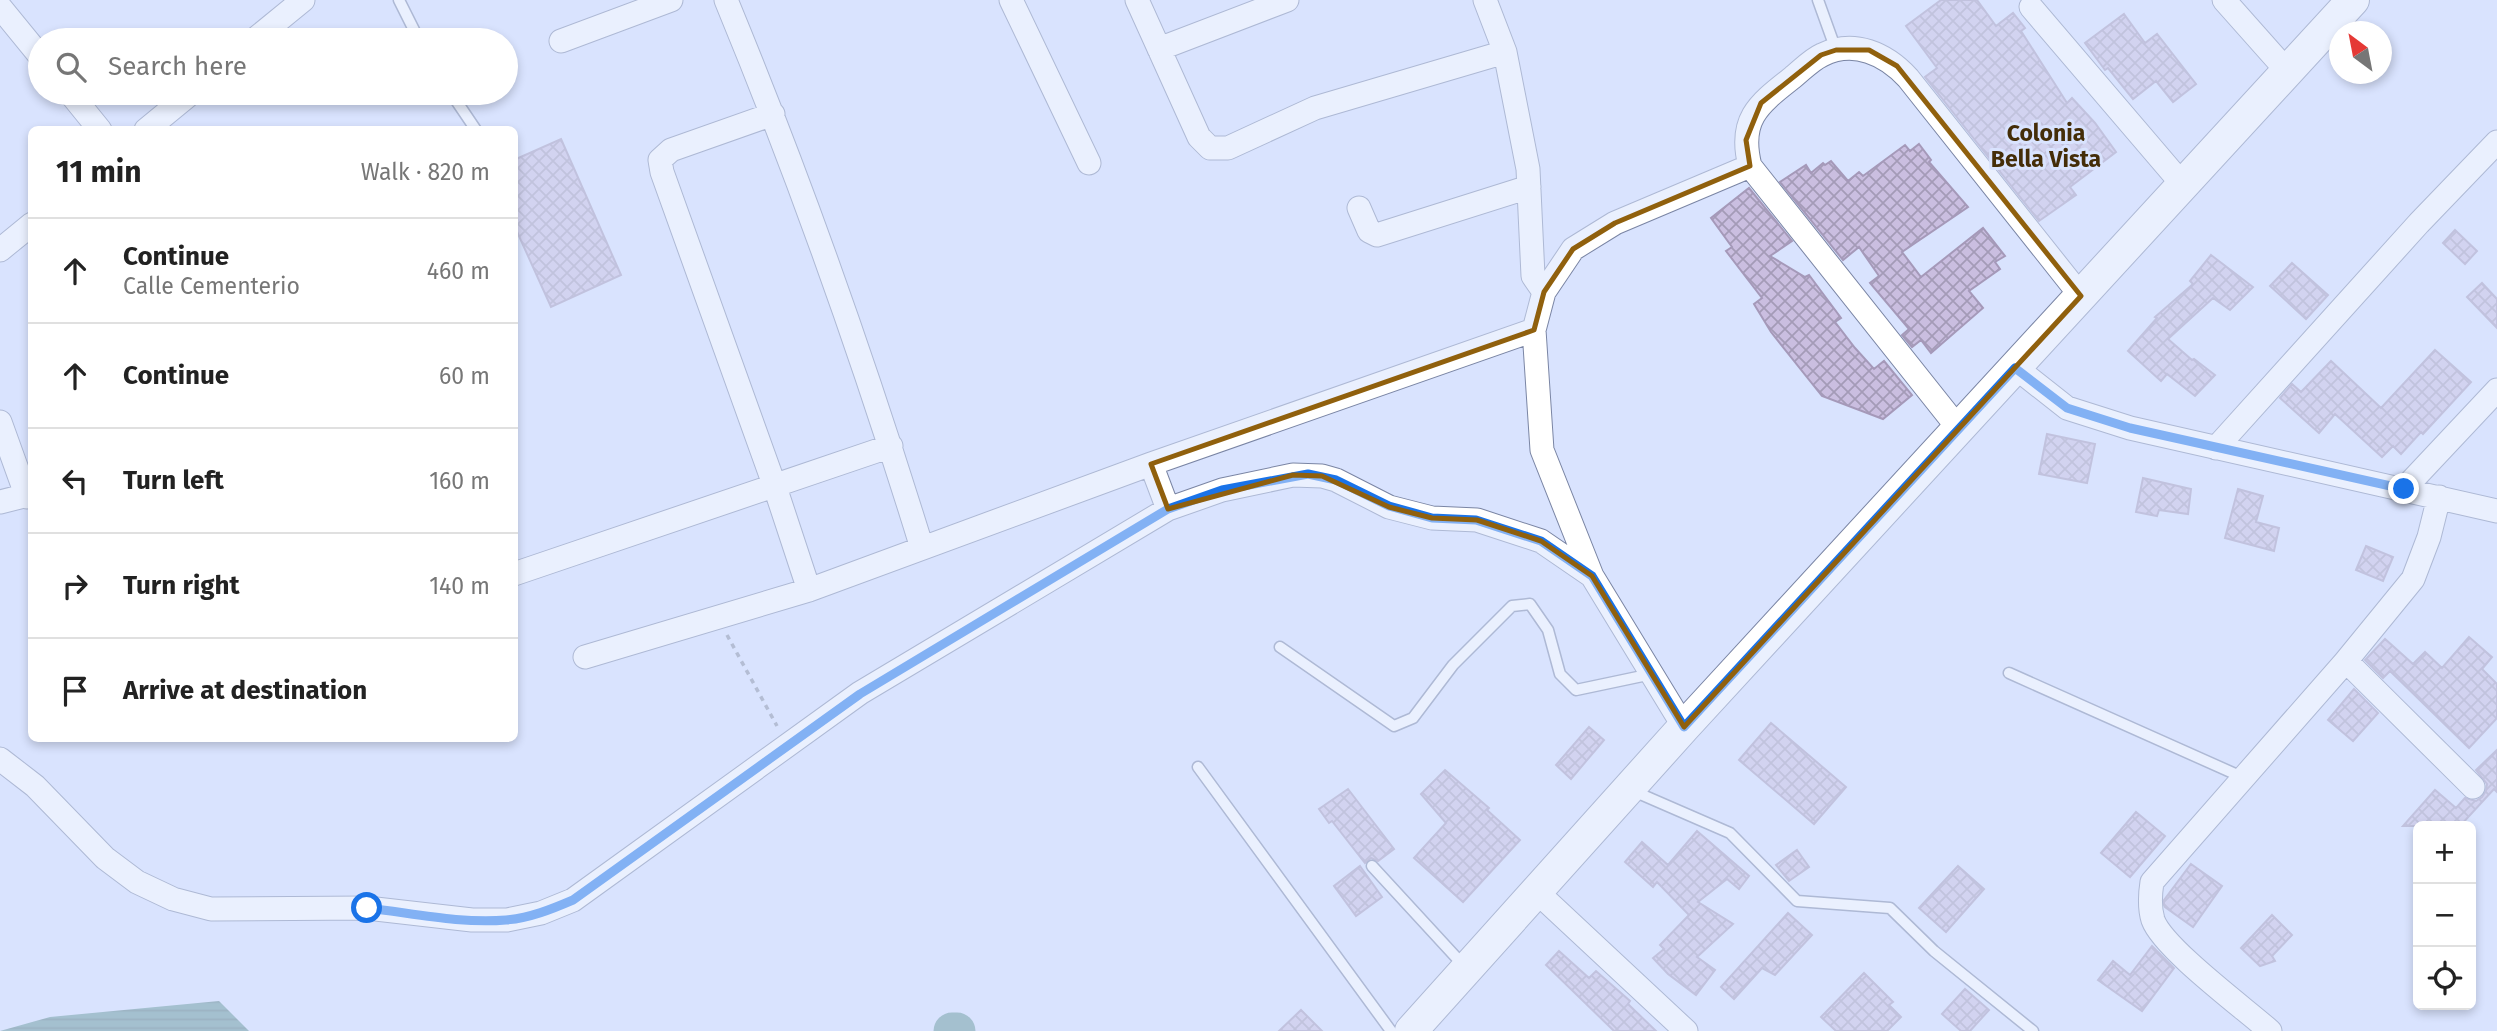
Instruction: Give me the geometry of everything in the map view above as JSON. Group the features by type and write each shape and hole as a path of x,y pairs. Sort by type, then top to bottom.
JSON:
{"main road":[{"path":"1411,1031 1684,727 2353,0"}],"street":[{"path":"269,28 303,0"},
{"path":"561,41 671,0"},
{"path":"726,0 773,114 891,446 922,548"},
{"path":"1012,0 1089,163"},
{"path":"1137,0 1199,137 1210,148 1228,148 1315,108 1505,52"},
{"path":"1159,49 1287,0"},
{"path":"1485,0 1505,52 1528,169 1533,276 1544,292"},
{"path":"2224,0 2288,72"},
{"path":"0,7 28,41"},
{"path":"2031,7 2183,186"},
{"path":"1959,429 1750,166 1746,139 1748,126 1761,103 1821,55 1853,48 1884,56 1897,66 2081,296"},
{"path":"80,105 97,126"},
{"path":"151,126 176,105"},
{"path":"773,114 671,150 660,160 809,590"},
{"path":"2216,448 2419,223 2497,142"},
{"path":"1684,727 1592,576 1542,450 1534,330 1544,292 1573,249 1615,223 1750,166"},
{"path":"1359,208 1369,231 1377,235 1529,187"},
{"path":"0,250 28,227"},
{"path":"584,657 809,590 1151,464 1534,330"},
{"path":"2015,368 2067,408 2130,428 2497,512"},
{"path":"2404,489 2497,390"},
{"path":"0,422 28,493"},
{"path":"518,572 891,446"},
{"path":"1151,464 1168,509"},
{"path":"0,759 35,786 105,858 137,882 173,900 211,909 367,908 472,920 507,920 541,914 573,900 860,694 1168,509 1222,490 1293,475 1322,475 1389,506 1432,518 1476,520 1541,541 1592,576"},
{"path":"0,502 28,496"},
{"path":"2270,1031 2166,942 2153,920 2150,907 2152,882 2346,662 2413,579 2429,537 2439,497"},
{"path":"2346,662 2473,787"},
{"path":"1537,892 1686,1031"}],"lane":[{"path":"398,0 413,28"},
{"path":"1818,0 1836,50"},
{"path":"459,105 473,126"},
{"path":"1280,648 1394,726 1413,718 1453,665 1512,606 1530,604 1548,630 1560,674 1576,690 1652,674"},
{"path":"2009,673 2242,778"},
{"path":"1198,767 1391,1031"},
{"path":"1628,789 1730,833 1797,901 1890,908 1934,951 2033,1031"},
{"path":"1372,866 1467,969"}],"path":[{"path":"718,617 788,746"}],"highlighted area":[{"path":"1836,50 1869,50 1897,66 2081,296 1684,727 1592,576 1541,541 1477,520 1432,518 1389,507 1322,476 1293,475 1168,509 1151,464 1534,330 1544,292 1573,249 1615,223 1750,166 1746,140 1761,103 1821,55"}],"shaded area":[{"path":"219,1001 249,1031 0,1031 50,1017"}],"building":[{"path":"1941,0 1977,0 1996,26 2013,13 2025,28 2021,31 2067,103 2072,98 2116,152 2070,187 2076,195 2039,221 1925,77 1937,68 1906,26"},
{"path":"2124,14 2145,43 2157,34 2196,84 2173,102 2156,81 2133,99 2108,68 2105,70 2085,43"},
{"path":"561,139 621,275 551,307 518,234 518,158"},
{"path":"1919,144 1931,160 1929,162 1968,207 1902,252 1921,277 1983,228 2005,256 1995,262 2000,269 1969,291 1983,308 1931,353 1921,340 1912,347 1902,335 1909,329 1870,283 1879,276 1859,247 1843,260 1780,182 1806,165 1811,173 1823,163 1825,165 1831,161 1848,181 1859,172 1863,176 1905,145 1910,151"},
{"path":"1749,188 1792,241 1770,256 1805,277 1809,275 1841,318 1835,322 1855,348 1874,369 1884,361 1912,395 1883,419 1822,396 1771,332 1754,304 1762,298 1726,251 1732,247 1711,218"},
{"path":"2455,230 2477,251 2465,264 2443,243"},
{"path":"2211,255 2253,287 2230,310 2213,298 2168,339 2215,375 2195,396 2167,374 2161,381 2128,351 2157,318 2155,317 2193,284 2190,281"},
{"path":"2292,263 2328,295 2306,319 2270,286"},
{"path":"2482,283 2497,299 2497,328 2467,297"},
{"path":"2435,350 2471,382 2401,454 2393,446 2382,457 2335,414 2319,433 2280,398 2292,384 2301,392 2331,361 2381,408"},
{"path":"2047,434 2095,444 2087,483 2039,474"},
{"path":"2143,478 2191,489 2188,514 2159,510 2157,516 2136,512"},
{"path":"2238,489 2263,496 2256,522 2279,528 2274,551 2225,538"},
{"path":"2366,546 2393,557 2383,581 2356,570"},
{"path":"2469,637 2492,657 2482,669 2497,684 2497,718 2469,748 2390,671 2383,678 2365,660 2385,639 2413,664 2425,652 2442,668"},
{"path":"2354,689 2378,713 2353,741 2328,720"},
{"path":"1771,723 1846,787 1814,824 1739,760"},
{"path":"1589,727 1604,740 1571,779 1556,765"},
{"path":"2497,750 2497,792 2494,789 2465,821 2413,821 2413,826 2403,826 2435,790 2456,808 2465,798 2476,801 2482,797 2487,784 2476,770"},
{"path":"1445,770 1489,808 1487,810 1520,840 1463,902 1414,858 1446,823 1421,794"},
{"path":"1348,789 1394,849 1378,861 1371,858 1365,863 1332,821 1329,823 1319,809"},
{"path":"2136,812 2165,836 2130,877 2101,853"},
{"path":"1697,831 1749,876 1739,889 1727,879 1698,902 1733,924 1697,957 1715,970 1696,995 1668,974 1653,958 1664,949 1660,945 1689,915 1657,882 1653,887 1625,862 1642,842 1668,865"},
{"path":"1797,850 1809,867 1789,881 1776,865"},
{"path":"2191,864 2222,886 2193,927 2164,905 2164,900"},
{"path":"1360,866 1382,897 1356,916 1334,886"},
{"path":"1958,866 1984,889 1946,932 1919,908"},
{"path":"1788,913 1812,935 1775,975 1762,968 1734,999 1721,987"},
{"path":"2272,915 2292,935 2272,956 2275,961 2260,966 2241,948"},
{"path":"2152,946 2174,968 2142,1011 2098,980 2113,961 2130,975"},
{"path":"1559,951 1589,978 1596,971 1630,1001 1628,1004 1656,1031 1614,1031 1546,965"},
{"path":"1864,973 1893,1002 1889,1005 1901,1017 1887,1031 1836,1031 1821,1017"},
{"path":"1965,989 1989,1010 1970,1031 1961,1031 1942,1014"},
{"path":"1301,1010 1322,1031 1279,1031"}],"waterway":[{"path":"952,1031 957,1031"}],"district":[{"name":"Colonia Bella Vista","path":"2046,146"}],"route":[{"path":"367,908 472,920 507,920 541,914 573,900 860,694 1168,509 1222,490 1293,475 1322,475 1389,506 1432,518 1476,520 1541,541 1592,576 1684,727 2015,368 2067,408 2130,428 2404,489"}]}
